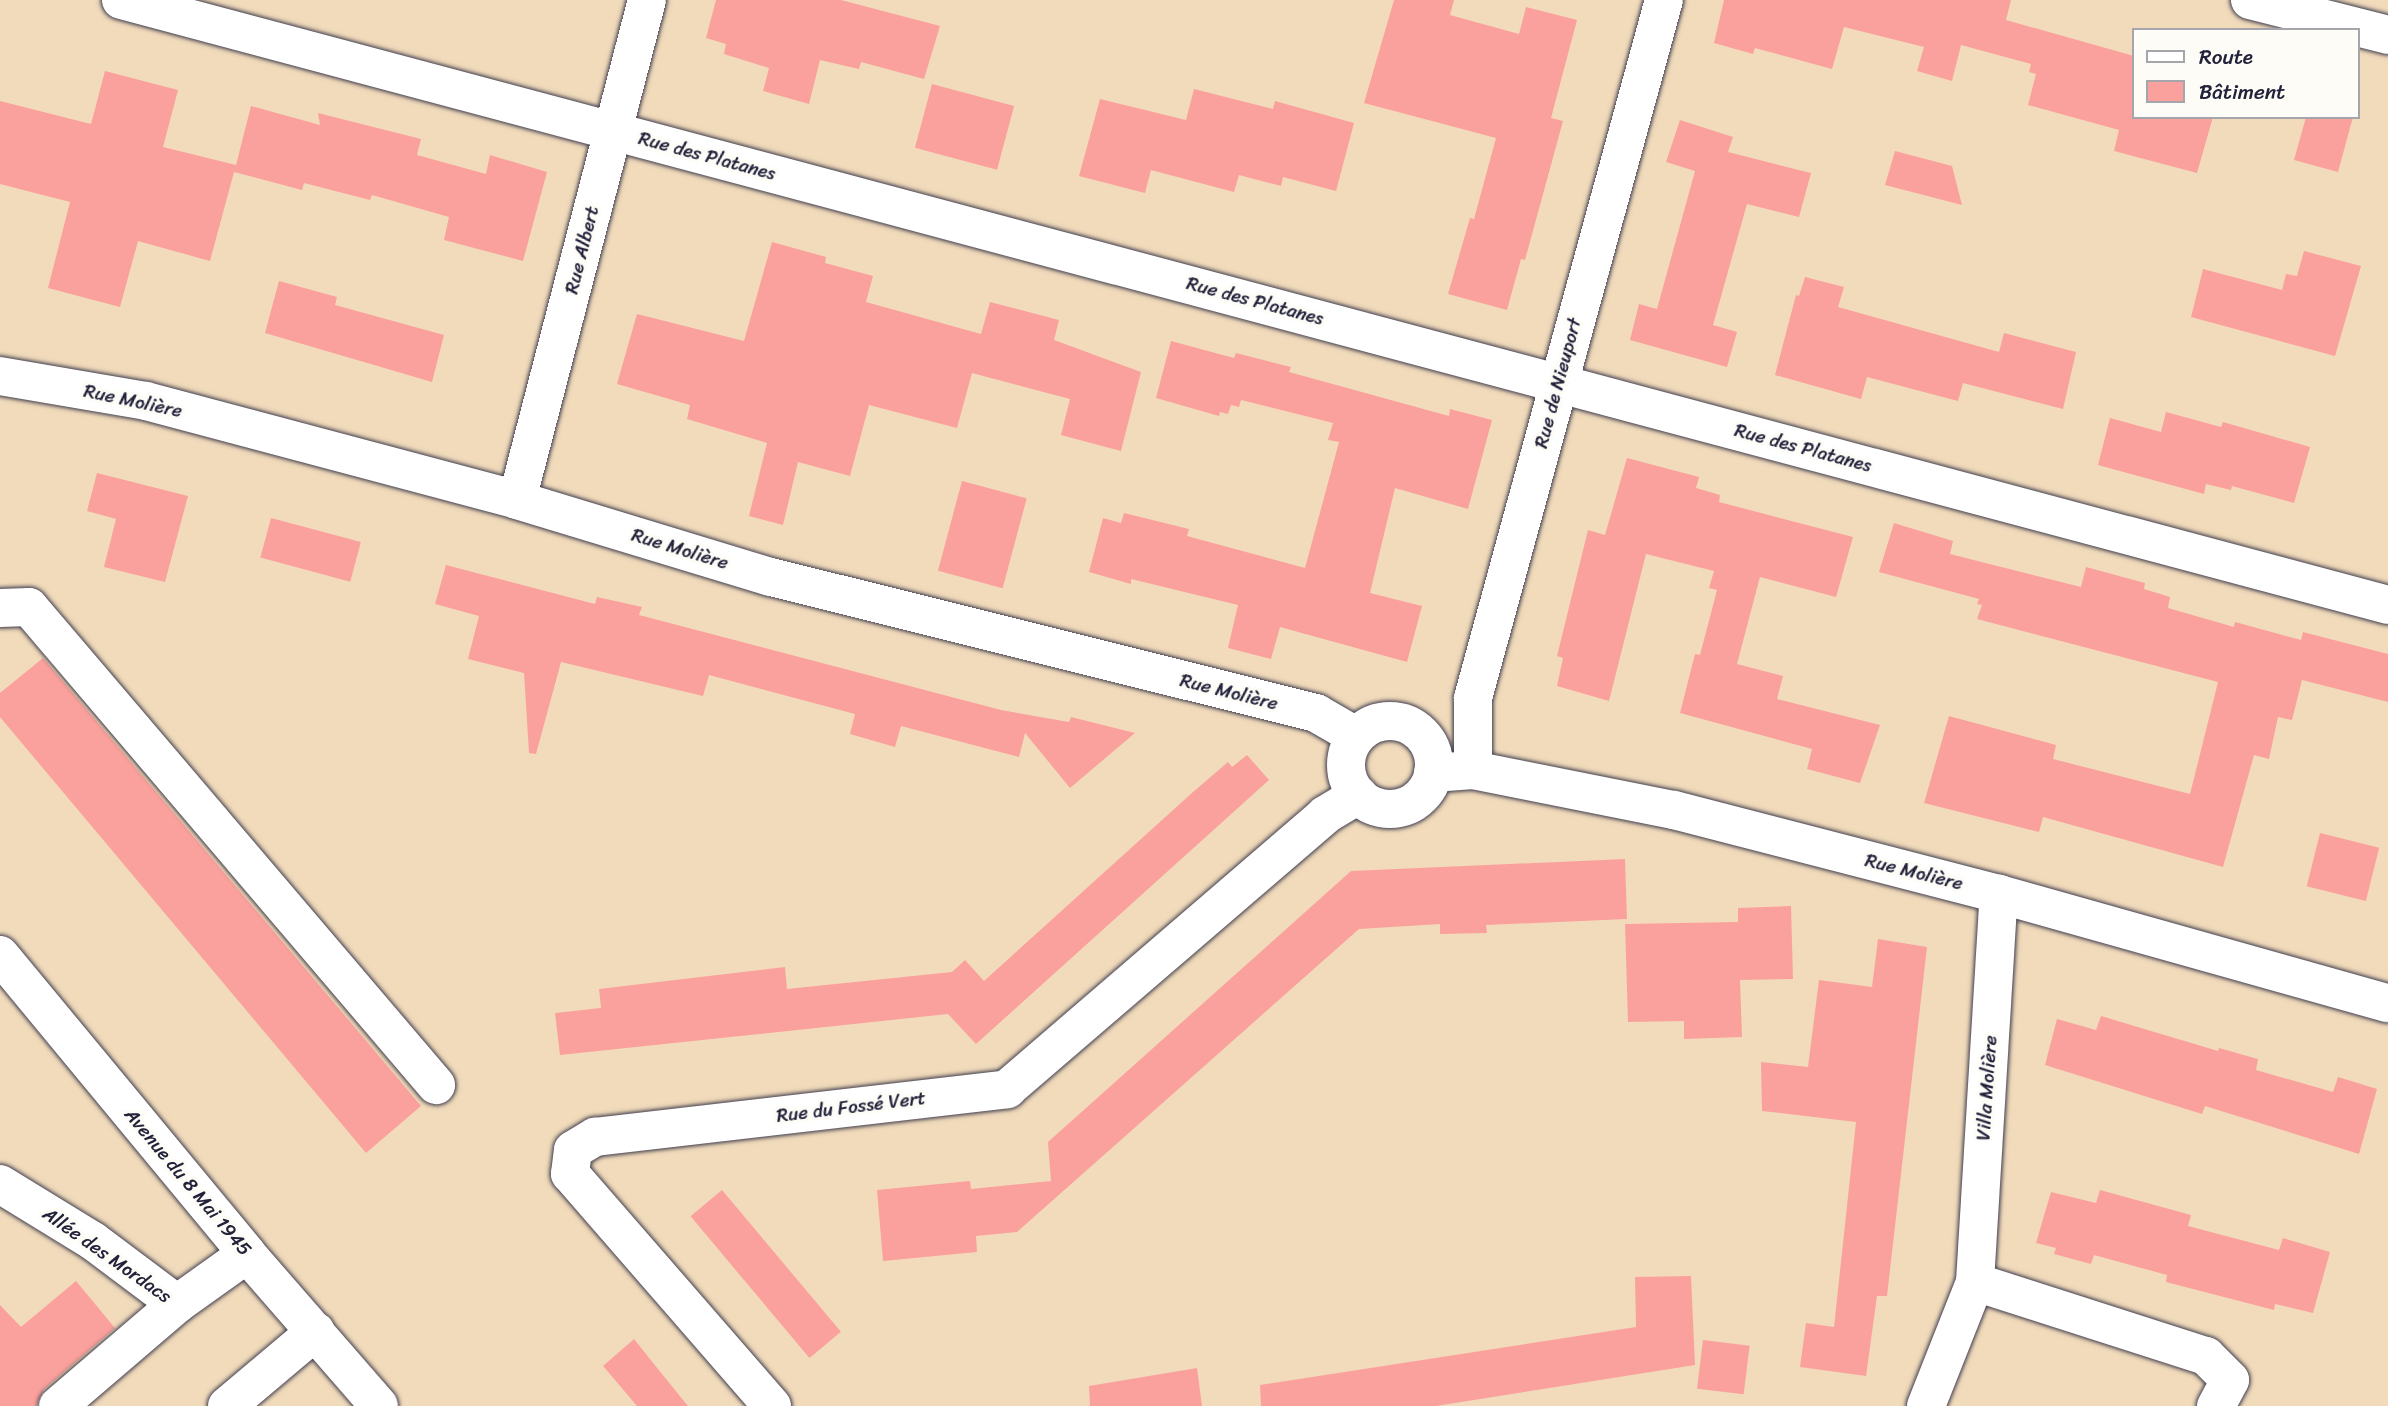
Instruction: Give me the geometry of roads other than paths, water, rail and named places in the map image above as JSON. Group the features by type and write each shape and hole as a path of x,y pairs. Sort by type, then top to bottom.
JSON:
{"street":[{"name":"Rue des Platanes","path":"121,0 2388,605"},
{"name":"Rue Albert","path":"517,499 647,0"},
{"name":"Rue de Nieuport","path":"1473,770 1473,698 1664,0"},
{"path":"2250,0 2388,35"},
{"name":"Rue Molière","path":"0,376 146,401 517,499 771,576 1316,713 1356,736"},
{"path":"0,608 29,607 436,1085"},
{"path":"1395,721 1408,725 1429,744 1434,758 1433,773 1421,797 1396,809 1382,809 1358,795 1350,785 1346,760 1356,736 1380,722 1395,721"},
{"name":"Rue Molière","path":"1433,773 1473,770 1674,810 1999,894 2388,1003"},
{"name":"Rue du Fossé Vert","path":"772,1406 570,1174 573,1150 595,1137 1007,1089 1325,815 1358,795"},
{"name":"Villa Molière","path":"1926,1406 1975,1282 1999,894"},
{"name":"Avenue du 8 Mai 1945","path":"0,955 247,1254 379,1406"},
{"name":"Allée des Mordacs","path":"0,1184 93,1241 177,1304"},
{"name":"Allée des Mordacs","path":"58,1406 177,1304 247,1254"},
{"path":"1975,1282 2206,1356 2230,1380 2216,1406"},
{"path":"227,1406 316,1331"}]}
